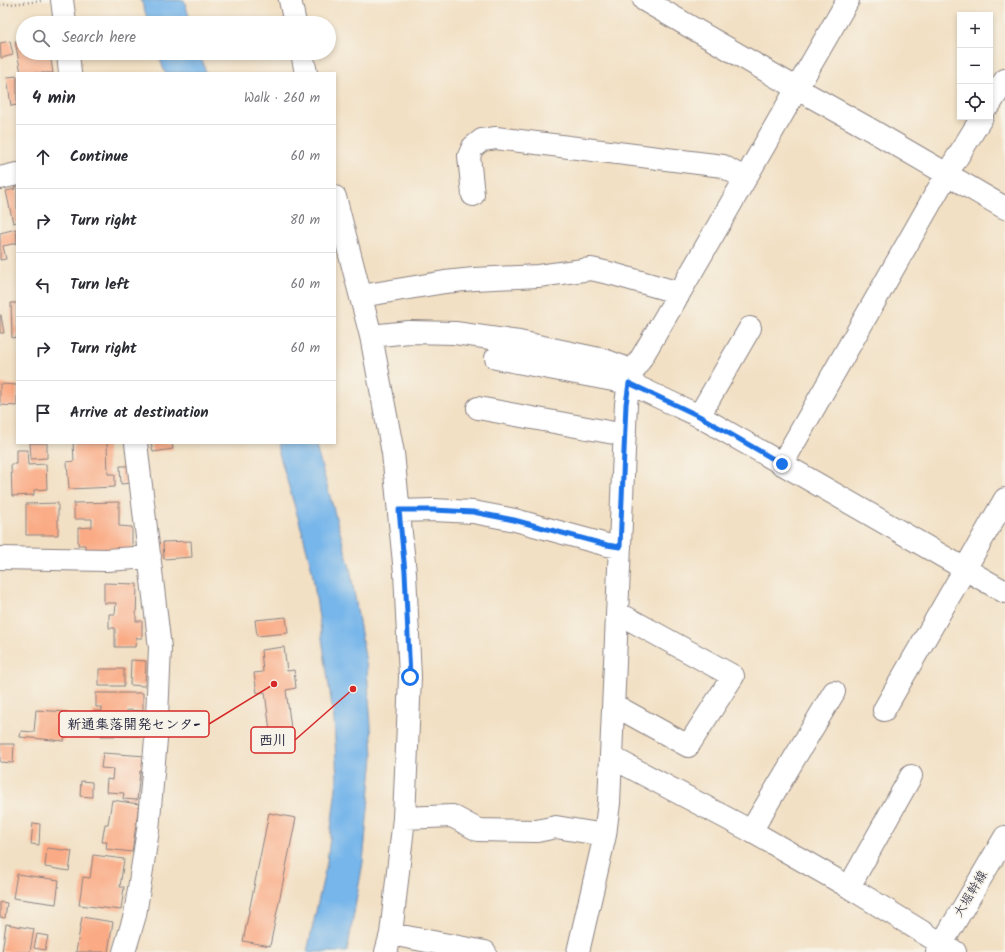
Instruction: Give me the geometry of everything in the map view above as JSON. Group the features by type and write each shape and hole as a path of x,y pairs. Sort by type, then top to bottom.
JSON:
{"street":[{"path":"54,0 62,16"},
{"path":"290,0 293,16"},
{"path":"644,0 1005,208"},
{"path":"578,952 605,835 609,803 626,404 631,377 848,0"},
{"path":"69,60 70,72"},
{"path":"303,60 306,72"},
{"path":"993,99 1005,80"},
{"path":"782,464 947,174 980,120"},
{"path":"473,195 470,156 473,147 482,140 496,138 723,166 745,179"},
{"path":"0,178 16,174"},
{"path":"336,201 371,336 393,452 405,572 410,677 404,818 388,943 485,952"},
{"path":"361,296 445,282 538,276 591,269 669,290 678,296"},
{"path":"699,416 750,328"},
{"path":"371,336 409,332 455,333 519,342 596,358 623,367 631,377 1005,592"},
{"path":"496,358 631,377"},
{"path":"478,408 625,435"},
{"path":"124,952 134,915 148,830 156,740 160,648 136,444"},
{"path":"884,710 1005,499"},
{"path":"399,510 473,512 514,520 607,545 620,547"},
{"path":"0,558 106,560 150,557"},
{"path":"614,706 688,746 733,676 618,613"},
{"path":"751,831 834,692"},
{"path":"612,757 751,831 849,887 945,949"},
{"path":"849,887 911,776"},
{"path":"404,818 452,816 478,830 537,831 556,827 605,835"},
{"name":"大堀幹線","path":"945,949 1005,837"}],"path":[{"path":"0,5 54,0"}],"water":[{"path":"141,0 184,0 189,16 147,16"},
{"path":"160,60 202,60 206,72 165,72"},
{"path":"276,444 315,444 350,568 367,669 373,756 363,862 347,952 307,952 327,862 337,780 334,720 312,570"}],"building":[{"path":"10,41 13,55 1,58 0,43"},
{"path":"19,60 51,60 53,72 21,72"},
{"path":"16,76 16,105 11,106 7,77"},
{"path":"14,185 16,185 16,222 13,223 6,191 15,189"},
{"path":"16,229 16,243 3,246 6,259 0,260 0,233"},
{"path":"11,303 16,303 16,337 12,338"},
{"path":"1,315 4,333 0,333"},
{"path":"0,384 16,385 16,406 0,405"},
{"path":"30,444 47,444 47,458 31,459"},
{"path":"73,444 107,444 108,474 115,474 115,487 69,489 67,462 74,461"},
{"path":"151,444 172,444 173,449 153,452"},
{"path":"16,450 27,450 28,465 46,464 47,489 34,490 34,495 12,496 11,464 16,464"},
{"path":"120,466 131,466 132,483 121,484"},
{"path":"119,502 119,526 132,527 132,551 85,552 85,545 78,545 78,528 92,527 92,519 74,519 74,503"},
{"path":"58,503 58,535 26,535 26,504"},
{"path":"191,541 192,557 164,559 163,542"},
{"path":"104,583 137,584 136,621 142,621 142,638 136,638 135,647 115,647 115,628 109,628 109,614 115,614 116,603 104,603"},
{"path":"286,617 288,633 257,636 255,620"},
{"path":"284,647 287,671 294,670 296,688 286,690 292,736 271,739 265,692 257,693 254,673 263,672 261,650"},
{"path":"131,660 146,661 145,686 130,685"},
{"path":"99,669 124,669 124,686 99,686"},
{"path":"96,693 143,693 143,711 127,710 127,715 142,715 142,736 101,736 101,723 92,723 93,711 102,711 102,707 96,707"},
{"path":"36,710 67,712 64,741 20,737 21,731 34,732"},
{"path":"0,744 14,744 13,763 0,762"},
{"path":"103,753 146,756 145,771 140,771 137,800 123,799 124,793 106,792 107,779 112,780 113,769 101,768"},
{"path":"81,781 92,782 92,797 80,796"},
{"path":"112,800 139,804 132,852 106,849 107,842 102,842 105,824 108,824"},
{"path":"269,813 296,818 270,946 243,941"},
{"path":"33,823 40,824 39,845 31,844"},
{"path":"47,848 72,851 69,871 45,867"},
{"path":"93,855 124,859 120,887 124,887 121,910 79,905 83,877 90,878"},
{"path":"17,874 59,880 56,904 13,898"},
{"path":"0,902 7,903 5,918 0,917"},
{"path":"82,917 113,922 108,952 76,952"},
{"path":"6,924 34,929 30,952 2,952"},
{"path":"37,934 48,936 45,950 34,948"}],"place":[{"name":"新通集落開発センタ-","path":"274,684"},
{"name":"西川","path":"353,689"}],"route":[{"path":"410,677 405,572 399,510 473,512 514,520 607,545 620,547 626,404 629,383 699,416 782,464"}]}
